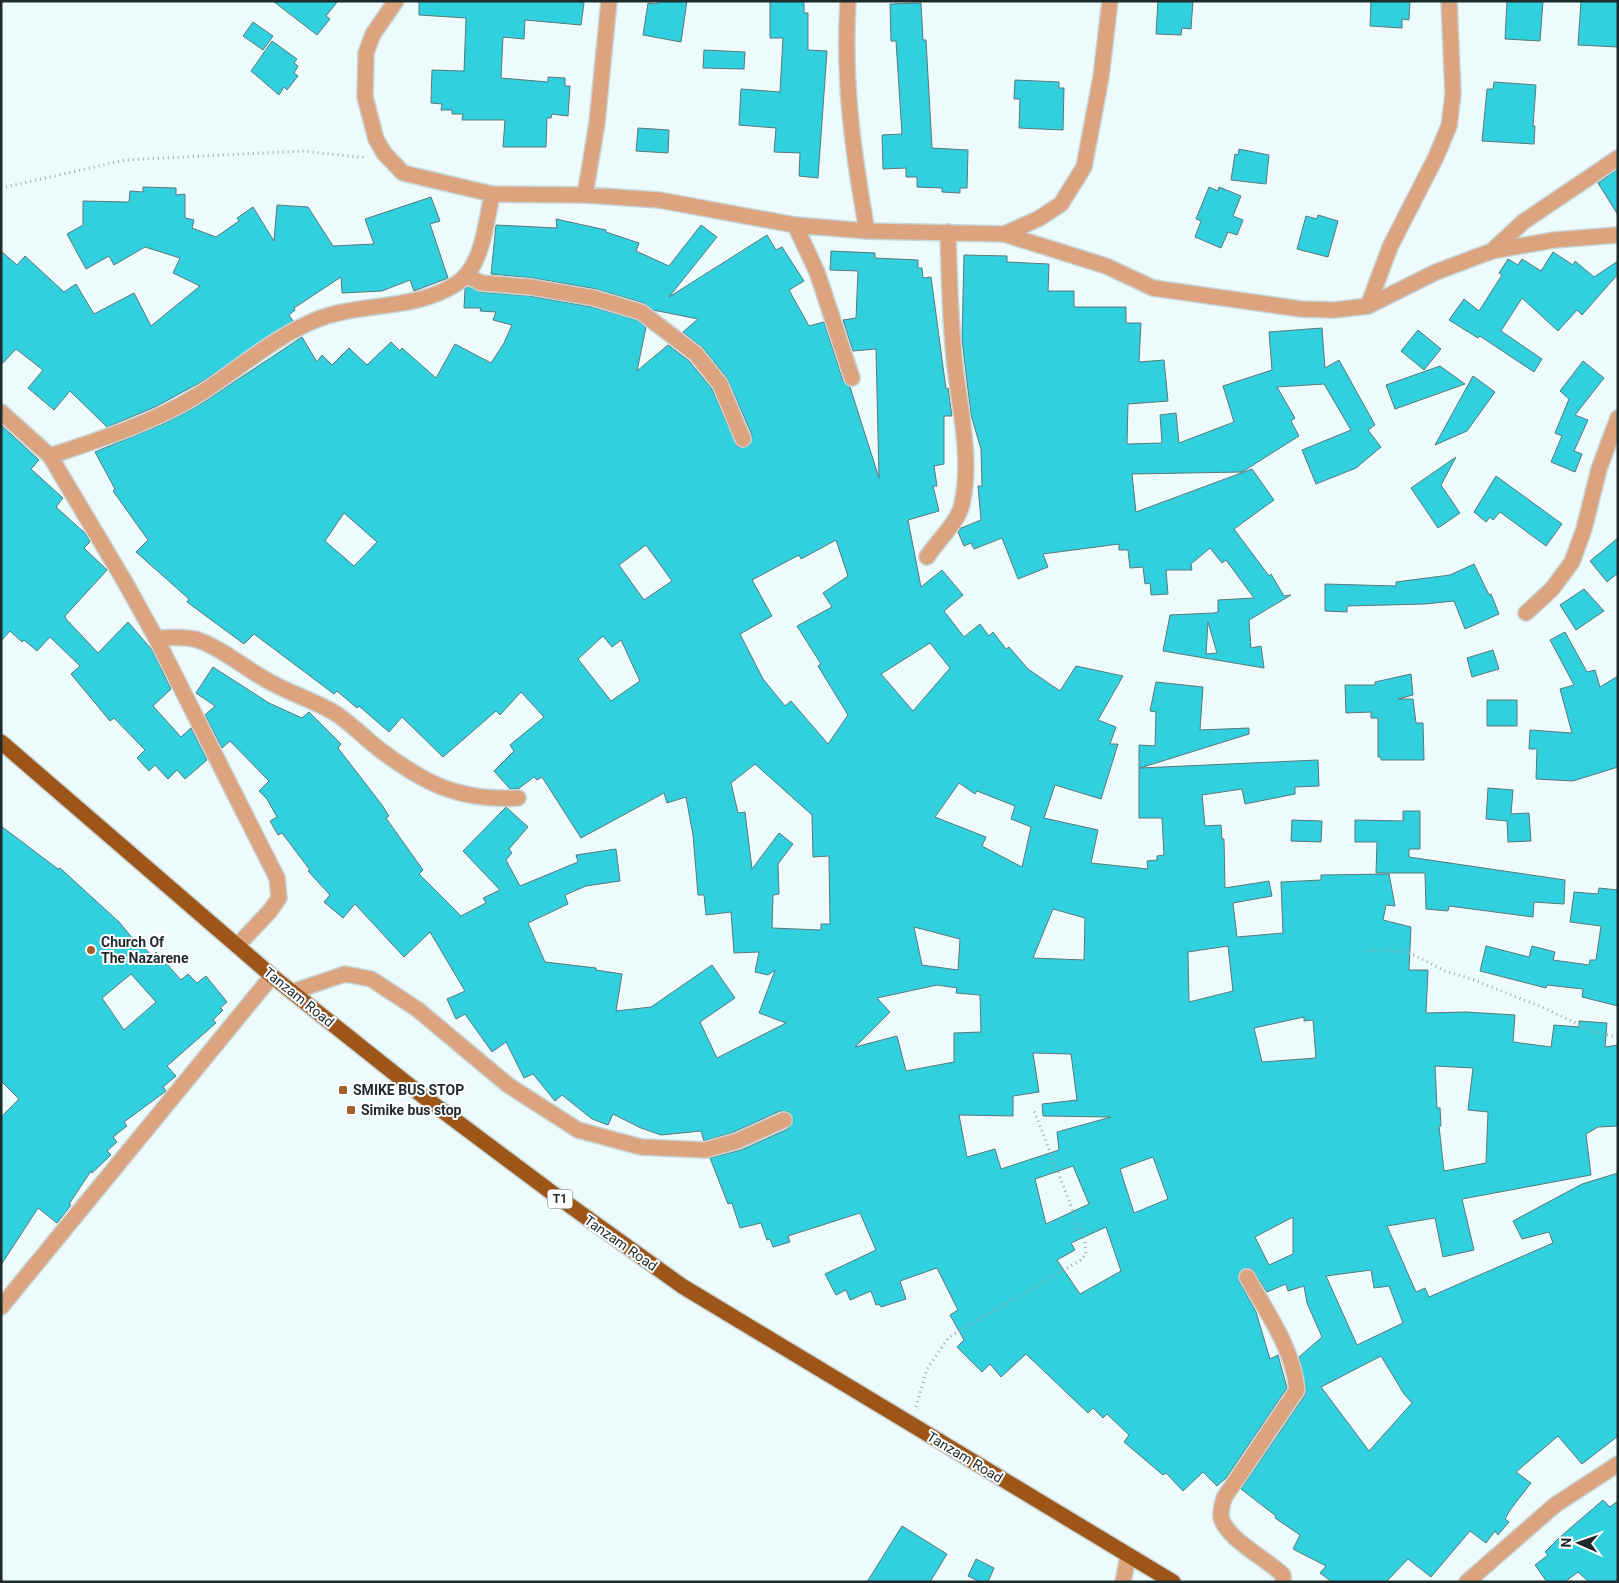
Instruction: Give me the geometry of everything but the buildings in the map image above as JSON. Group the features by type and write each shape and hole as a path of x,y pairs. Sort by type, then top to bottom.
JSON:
{"highway":[{"name":"Tanzam Road","path":"1,742 292,992 424,1097 682,1286 1173,1582"}],"street":[{"path":"396,1 373,34 366,52 366,96 376,140 384,154 403,173 492,194 585,195 659,200 795,225 867,230 1004,234 1106,266 1153,288 1301,309 1334,310 1368,306 1436,272 1492,251 1554,240 1618,235"},
{"path":"585,195 597,123 609,1"},
{"path":"848,1 845,39 847,96 867,230"},
{"path":"1004,234 1038,218 1061,204 1084,167 1101,77 1110,1"},
{"path":"1368,306 1390,247 1436,157 1449,126 1453,94 1448,1"},
{"path":"1492,251 1523,222 1618,158"},
{"path":"50,456 119,432 192,398 266,347 328,314 407,301 432,294 456,284 466,275 476,256 492,194"},
{"path":"795,225 817,272 852,378"},
{"path":"927,558 962,506 965,484 963,437 950,305 948,232"},
{"path":"466,275 481,283 531,287 594,298 641,312 696,354 720,384 743,439"},
{"path":"1,412 50,456 156,638 277,878 279,898 270,912 237,946"},
{"path":"1526,612 1552,589 1572,562 1584,529 1599,469 1618,418"},
{"path":"156,638 182,637 197,640 214,647 266,680 336,714 412,773 437,786 473,796 497,799 518,798"},
{"path":"292,992 345,974 372,979 418,1009 508,1085 578,1130 641,1147 705,1150 737,1141 784,1120"},
{"path":"1,1307 272,976"},
{"path":"1247,1278 1286,1346 1296,1374 1297,1390 1224,1498 1221,1517 1228,1531 1272,1564 1283,1575 1283,1582"},
{"path":"1467,1582 1555,1505 1618,1464"},
{"path":"1123,1582 1128,1556"}],"path":[{"path":"1,188 125,160 301,151 337,153 372,160"},
{"path":"1364,951 1388,950 1410,953 1445,971 1474,980 1535,1004 1597,1034 1618,1037"},
{"path":"912,1425 927,1369 949,1337 1081,1260 1086,1254 1085,1242 1033,1108"}],"place":[{"name":"Church Of The Nazarene","path":"91,950"},
{"name":"SMIKE BUS STOP","path":"343,1090"},
{"name":"Simike bus stop","path":"351,1110"}]}
